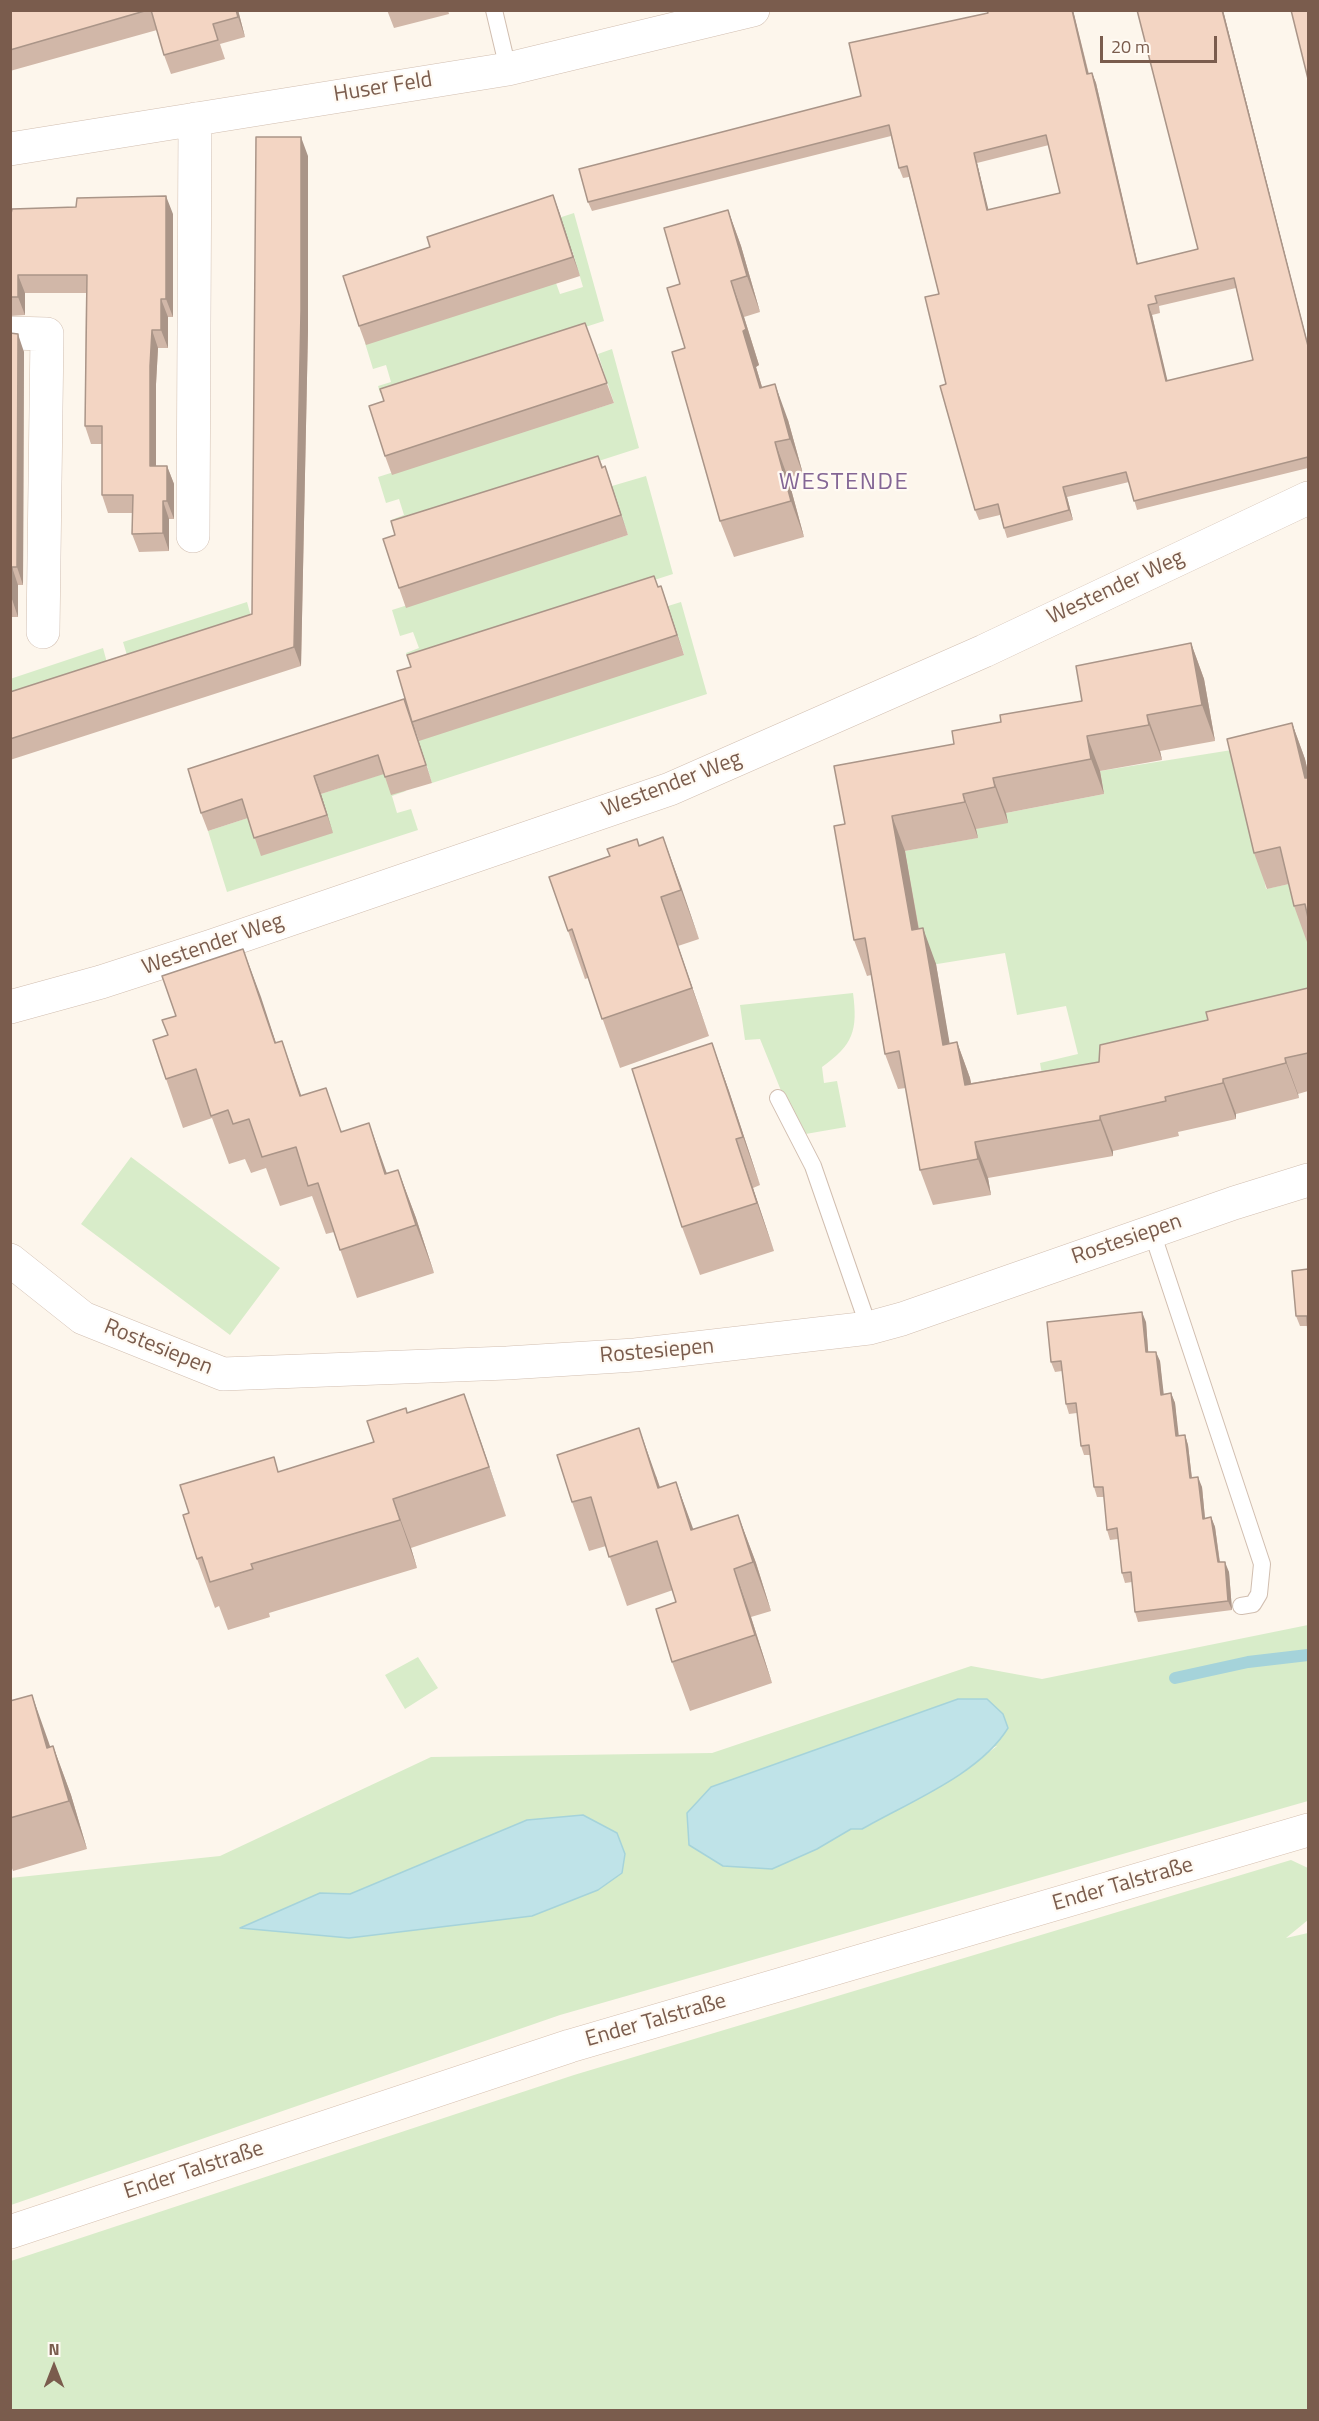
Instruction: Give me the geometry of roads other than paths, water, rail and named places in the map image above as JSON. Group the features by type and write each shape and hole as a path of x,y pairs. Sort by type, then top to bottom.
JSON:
{"street":[{"name":"Huser Feld","path":"10,149 508,69 753,10"},
{"path":"193,536 195,119"},
{"path":"10,333 47,333 43,632"},
{"name":"Westender Weg","path":"10,1007 101,982 212,946 670,789 984,651 1308,498"},
{"name":"Rostesiepen","path":"10,1260 83,1318 222,1374 497,1364 635,1355 869,1328 902,1319 1308,1180"},
{"name":"Ender Talstraße","path":"10,2232 570,2046 1308,1830"}],"lane":[{"path":"494,10 508,69"},
{"path":"778,1098 813,1166 869,1328"},
{"path":"1152,1232 1262,1564 1259,1594 1253,1604 1241,1606"}],"water":[{"path":"958,1699 987,1699 1003,1714 1008,1728 996,1744 980,1759 942,1786 862,1829 851,1829 817,1849 772,1869 723,1866 689,1845 687,1813 711,1787"},
{"path":"583,1815 617,1833 625,1854 622,1873 598,1890 532,1916 349,1938 240,1928 320,1893 350,1894 527,1820"}],"waterway":[{"path":"1175,1678 1248,1662 1308,1655"}],"district":[{"name":"WESTENDE","path":"844,483"}]}
